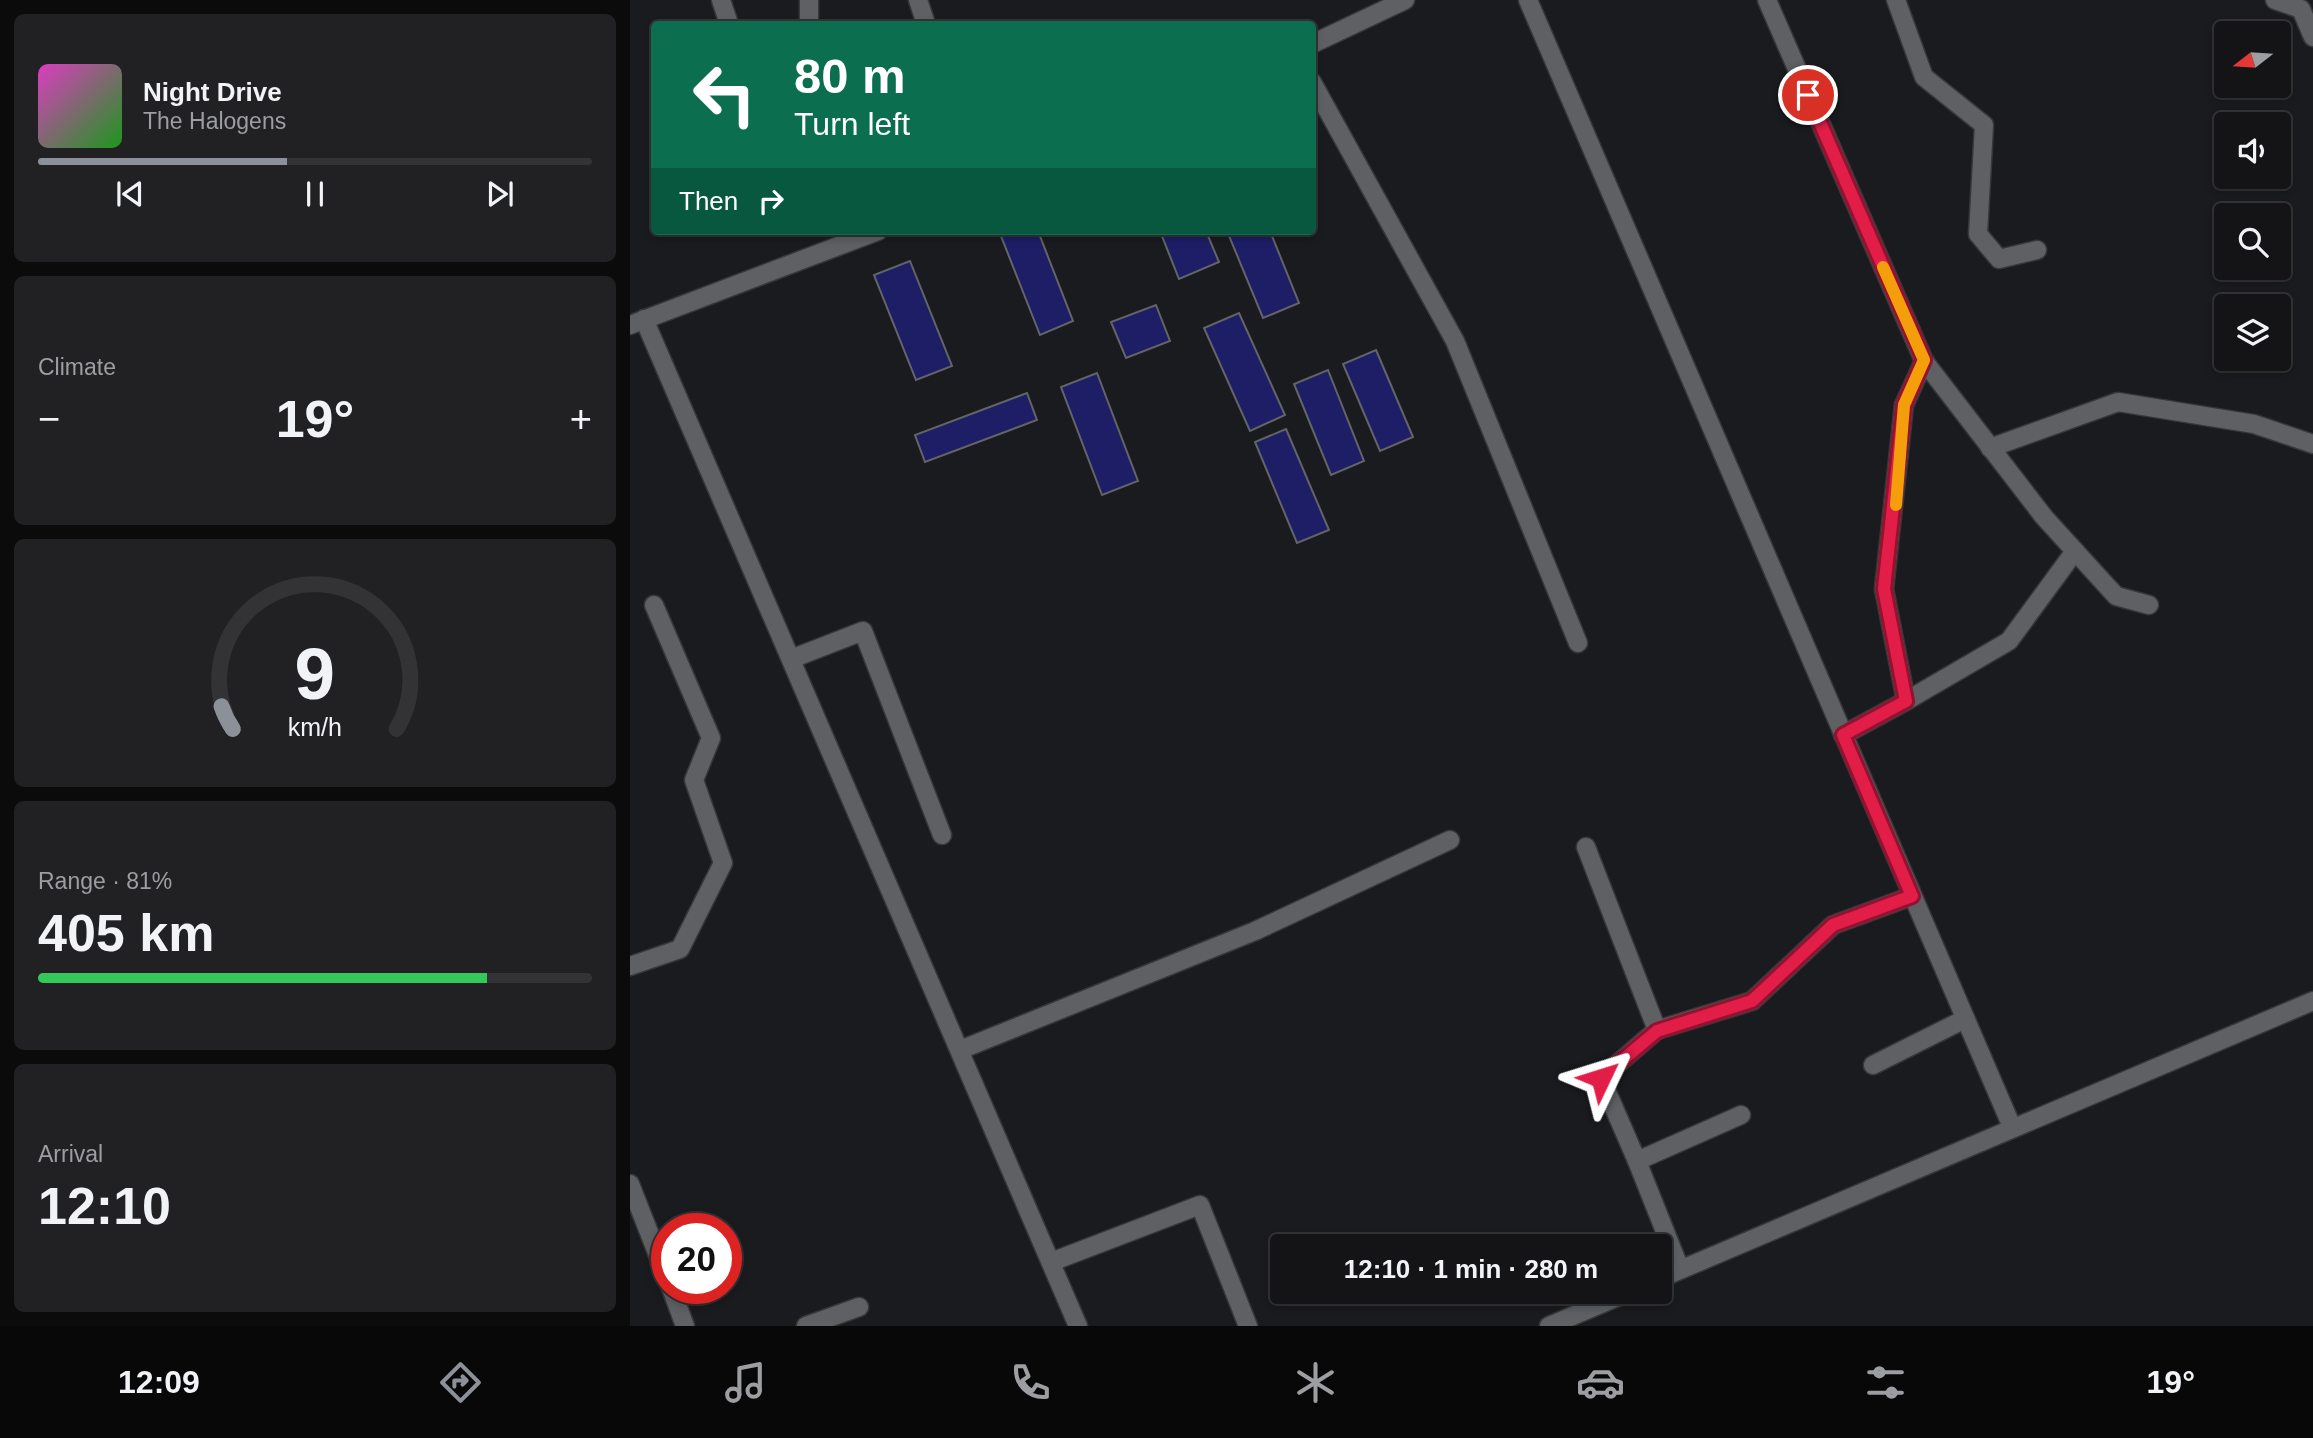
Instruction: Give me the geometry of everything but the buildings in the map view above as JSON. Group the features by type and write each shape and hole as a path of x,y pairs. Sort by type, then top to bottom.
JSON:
{"lane":[{"path":"721,0 728,21"},
{"path":"809,0 809,21"},
{"path":"918,0 925,21"},
{"path":"1316,42 1405,0"},
{"path":"1528,0 2011,1127"},
{"path":"1767,0 1924,360 1990,448 2116,596 2149,605"},
{"path":"1895,0 1924,77 1984,125 1978,234 1999,259 2037,250"},
{"path":"2275,0 2301,9 2313,37"},
{"path":"1316,89 1455,341 1578,643"},
{"path":"857,235 637,322 791,659 1079,1326"},
{"path":"1906,701 1884,589 1904,405 1924,360"},
{"path":"1990,448 2118,402 2253,424 2313,444"},
{"path":"1843,735 2009,641 2075,551"},
{"path":"630,966 680,949 723,863 694,780 711,738 654,605"},
{"path":"791,659 863,631 942,835"},
{"path":"960,1050 1255,931 1450,840"},
{"path":"1586,847 1657,1031"},
{"path":"1680,1269 1601,1078 1657,1031 1752,1001 1833,925 1912,896"},
{"path":"1672,1273 2313,1001"},
{"path":"1873,1065 1965,1019"},
{"path":"1637,1161 1741,1115"},
{"path":"630,1184 651,1237"},
{"path":"1051,1262 1200,1205 1248,1326"},
{"path":"677,1304 685,1326"},
{"path":"1549,1326 1601,1304"},
{"path":"806,1326 859,1307"}],"slow traffic":[{"path":"1883,267 1924,360 1904,405 1896,505"}],"route":[{"path":"1601,1078 1657,1031 1752,1001 1833,925 1912,896 1843,735 1906,701 1884,589 1896,503 1904,405 1924,360 1808,95"}]}
